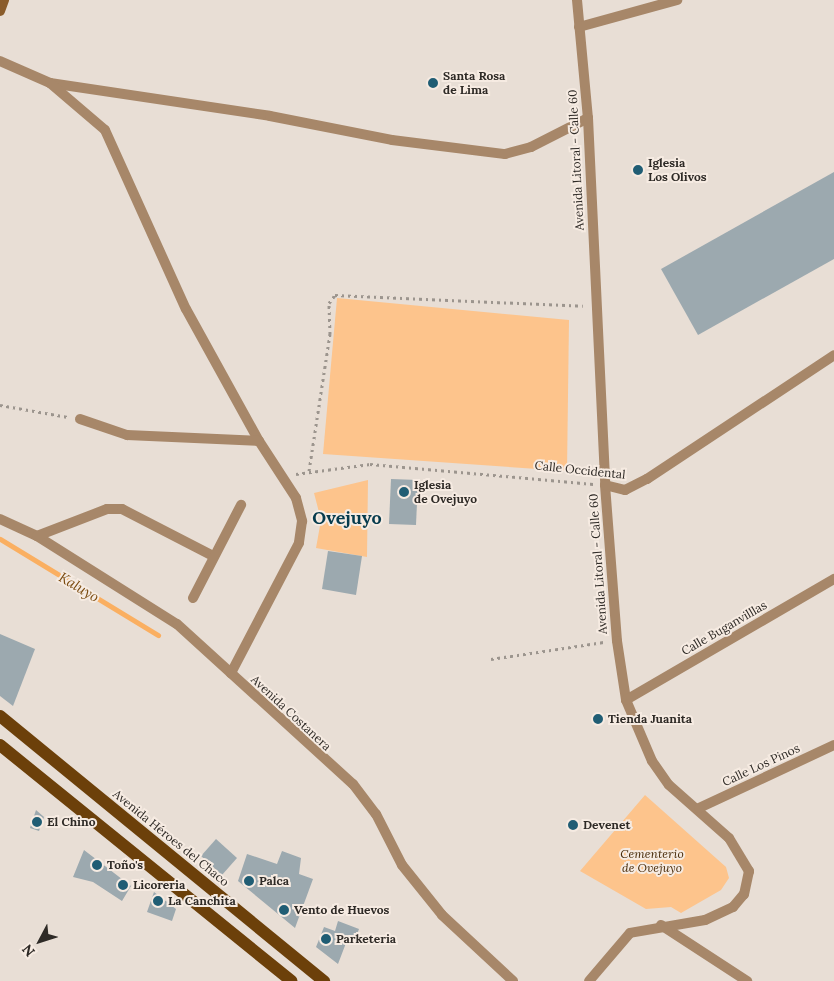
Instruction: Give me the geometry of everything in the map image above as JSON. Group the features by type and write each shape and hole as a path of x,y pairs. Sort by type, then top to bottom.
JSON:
{"main road":[{"path":"0,11 4,0"},
{"name":"Avenida Héroes del Chaco","path":"0,716 324,981"},
{"path":"0,745 291,981"}],"street":[{"name":"Avenida Litoral - Calle 60","path":"577,0 578,27 588,118 605,485 617,640 626,700 652,761 669,785 699,808 742,853 749,881 744,894 720,914 660,924 630,933 589,981"},
{"path":"578,27 677,0"},
{"path":"0,61 50,83 270,116 392,140 505,154 531,147 588,118"},
{"path":"50,83 105,130 186,309 259,441 287,478 302,521 299,543 231,673"},
{"name":"Calle Occidental","path":"605,485 625,490 647,479 834,355"},
{"path":"80,419 127,435 259,441"},
{"path":"193,598 241,505"},
{"path":"37,536 106,509 122,509 213,556"},
{"name":"Avenida Costanera","path":"0,519 37,536 153,605 231,673 353,784 376,814 402,866 442,915 513,981"},
{"name":"Calle Buganvilllas","path":"626,700 834,579"},
{"name":"Calle Los Pinos","path":"699,808 834,745"},
{"path":"660,924 747,981"}],"path":[{"path":"309,471 330,334 329,303 335,295 596,305"},
{"path":"0,405 80,419"},
{"name":"Calle Occidental","path":"287,478 309,471 370,464 605,485"},
{"path":"491,659 617,640"}],"green space":[{"path":"337,298 569,320 567,471 323,454"},
{"path":"368,480 367,557 316,548 321,520 314,493"},
{"name":"Cementerio de Ovejuyo","path":"645,795 726,867 729,878 721,890 681,913 671,907 646,909 580,871"}],"building":[{"path":"834,172 834,259 698,335 661,269"},
{"path":"391,479 418,480 416,525 389,524"},
{"path":"328,551 362,556 356,595 322,589"},
{"path":"0,634 35,649 13,706 0,696"},
{"name":"El Chino","path":"36,810 44,817 39,831 30,828"},
{"path":"216,839 237,858 222,875 201,856"},
{"path":"84,850 131,886 122,901 93,882 73,877"},
{"path":"282,851 301,858 299,874 313,879 295,928 238,881 247,854 277,864"},
{"name":"La Canchita","path":"154,892 176,909 172,921 147,912"},
{"path":"338,921 359,929 353,945 346,943 338,964 316,947 324,927 335,931"}],"waterway":[{"name":"Kaluyo","path":"0,539 158,635"}],"place":[{"name":"Santa Rosa de Lima","path":"433,83"},
{"name":"Iglesia Los Olivos","path":"638,170"},
{"name":"Iglesia de Ovejuyo","path":"404,492"},
{"name":"Tienda Juanita","path":"598,719"},
{"name":"El Chino","path":"37,822"},
{"name":"Devenet","path":"573,825"},
{"name":"Toño's","path":"97,865"},
{"name":"Palca","path":"249,881"},
{"name":"Licoreria","path":"123,885"},
{"name":"La Canchita","path":"158,901"},
{"name":"Vento de Huevos","path":"284,910"},
{"name":"Parketeria","path":"326,939"}],"district":[{"name":"Ovejuyo","path":"347,518"}]}
